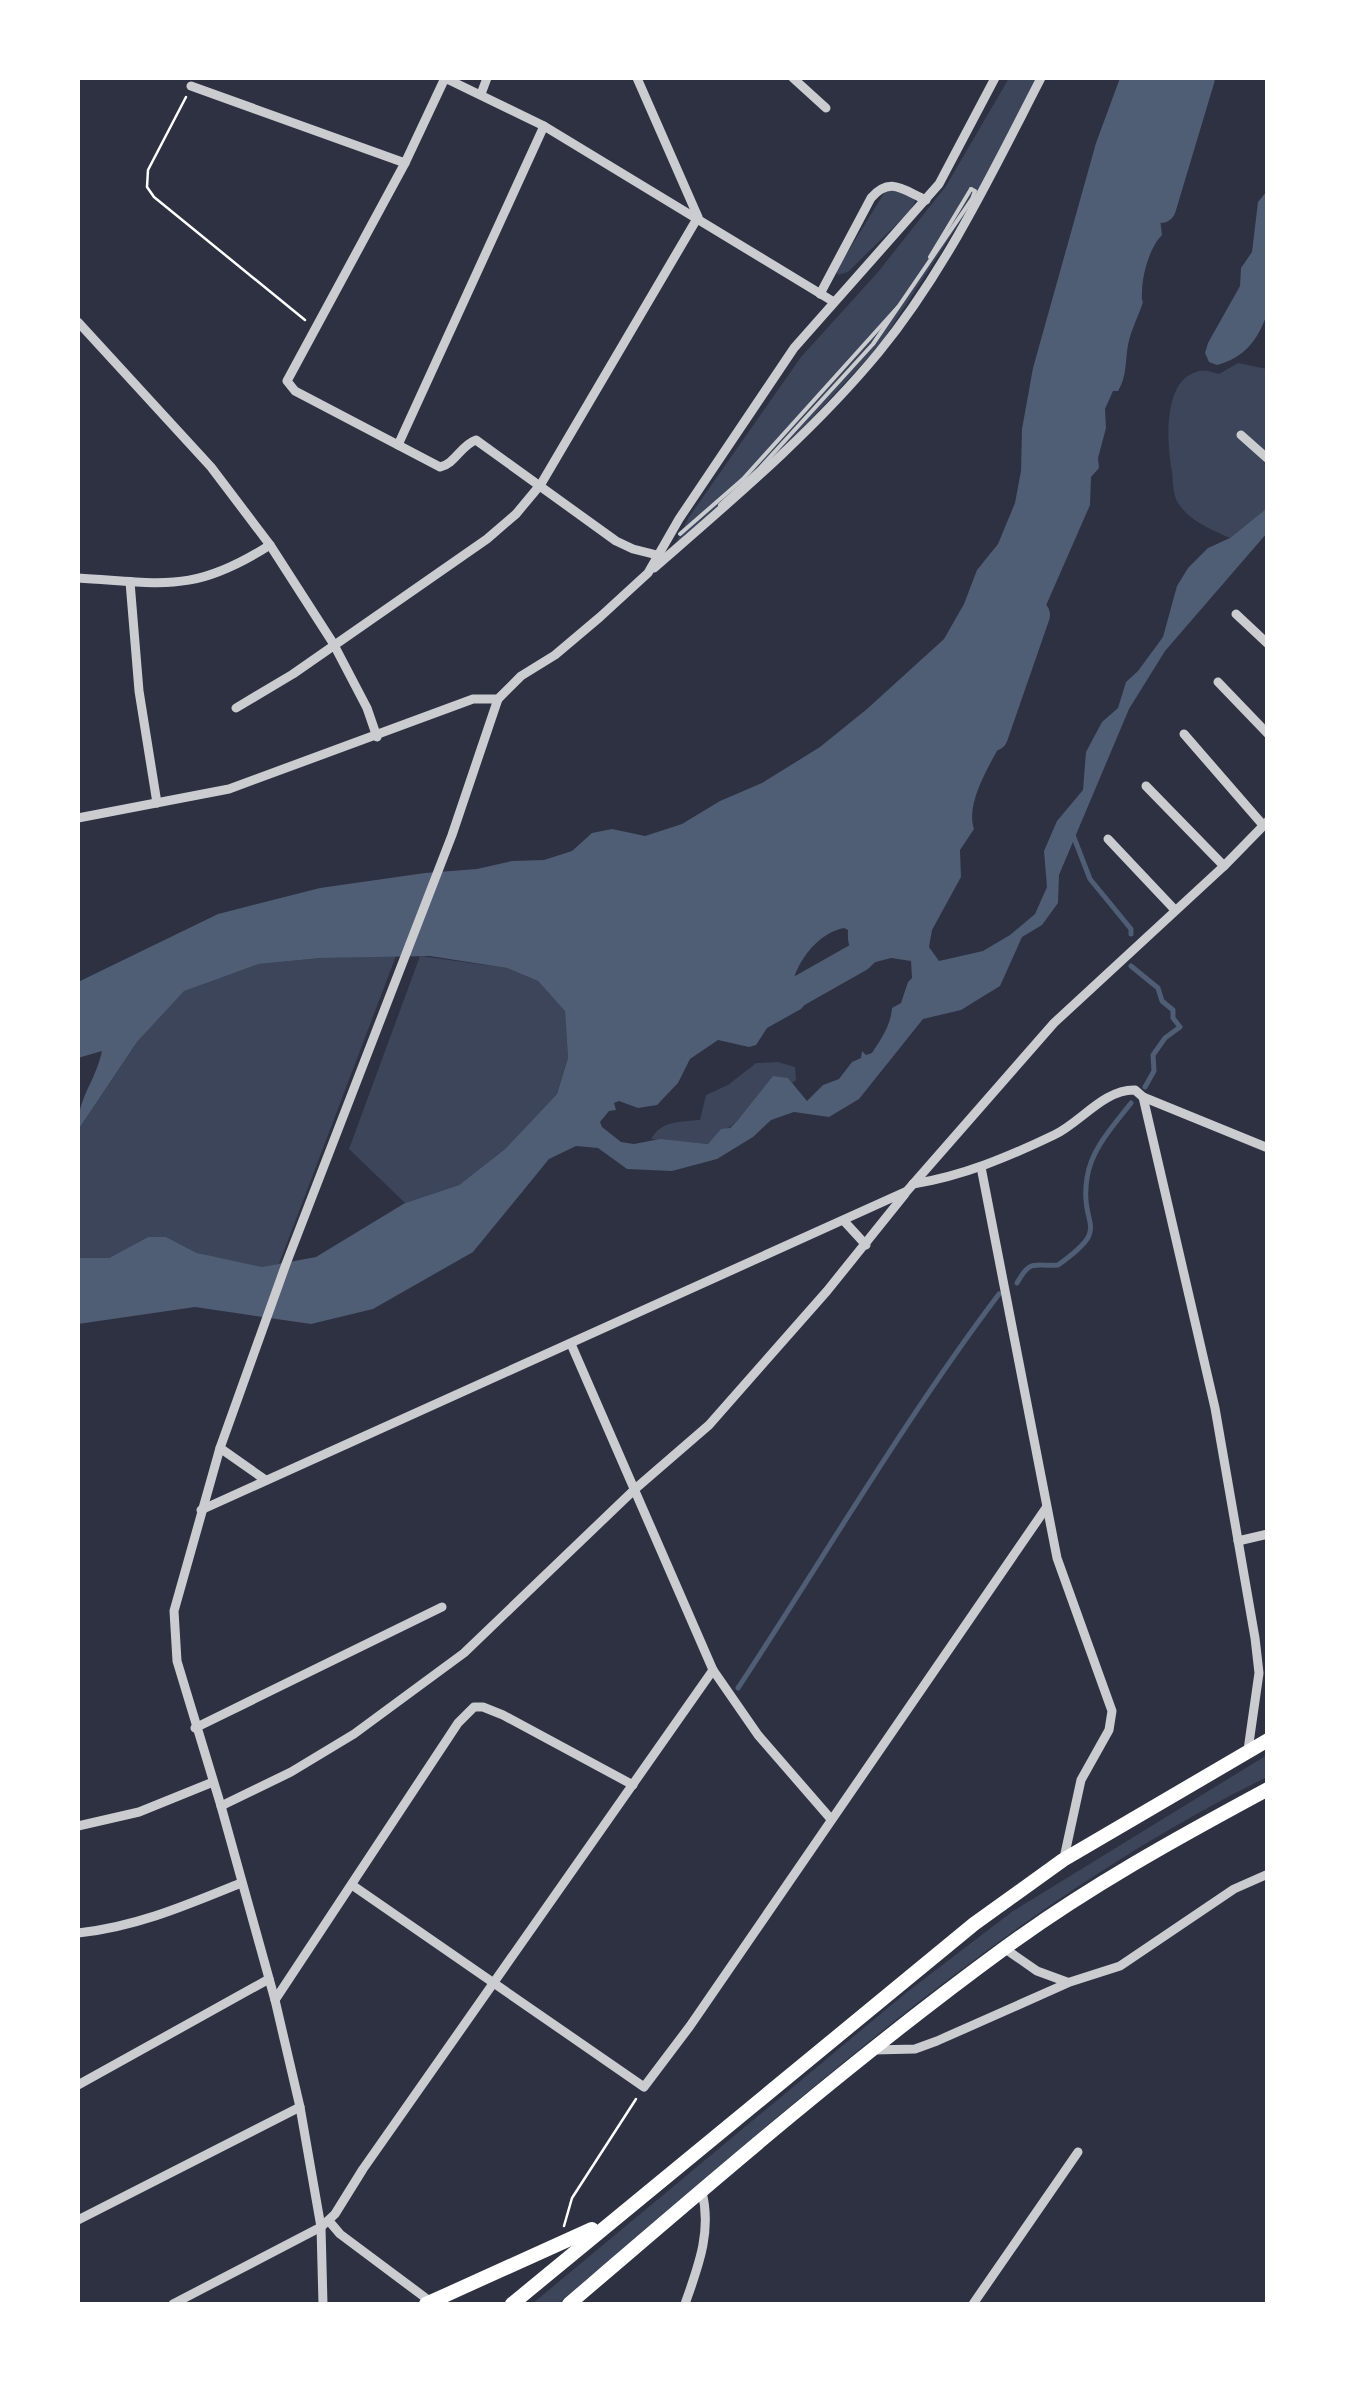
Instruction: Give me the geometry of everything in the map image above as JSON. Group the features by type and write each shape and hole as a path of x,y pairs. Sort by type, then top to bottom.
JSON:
{"highway":[{"path":"512,2304 974,1924 1064,1860 1268,1740"},
{"path":"572,2303 870,2050 1004,1948 1168,1843 1268,1790"},
{"path":"429,2303 611,2220"}],"street":[{"path":"657,555 633,550 616,541 482,443 472,440 444,467 434,465 295,391 287,380 405,163 445,78 544,126 834,302"},
{"path":"481,94 487,78"},
{"path":"637,78 698,217"},
{"path":"793,78 826,108"},
{"path":"648,573 794,348 926,200 950,164 995,78"},
{"path":"323,2304 325,2224 300,2107 222,1806 177,1661 173,1634 178,1588 200,1510 286,1264 452,835 498,698 517,679 555,655 600,617 759,477 879,352 964,223 1041,78"},
{"path":"191,86 405,163"},
{"path":"398,446 544,126"},
{"path":"820,294 880,188 893,185 926,200"},
{"path":"236,708 293,674 516,514 541,484 698,217"},
{"path":"78,322 211,468 270,544 334,644 368,708 377,737"},
{"path":"1240,435 1268,458"},
{"path":"78,578 193,582 240,564 270,544"},
{"path":"130,582 139,691 157,803"},
{"path":"1236,614 1268,644"},
{"path":"1218,682 1268,734"},
{"path":"78,818 229,789 473,699 498,698"},
{"path":"222,1806 291,1772 354,1734 464,1653 635,1489 710,1426 1054,1023 1266,823 1184,734"},
{"path":"1146,786 1224,866"},
{"path":"1108,840 1175,910"},
{"path":"200,1510 910,1188 981,1168 1059,1133 1120,1092 1135,1090 1143,1097 1268,1148"},
{"path":"1143,1097 1215,1408 1238,1541 1259,1673 1248,1750"},
{"path":"981,1168 1057,1558 1112,1711 1109,1730 1082,1780 1064,1860"},
{"path":"844,1220 866,1245"},
{"path":"571,1344 713,1670 758,1735 830,1818"},
{"path":"220,1448 264,1478"},
{"path":"352,1885 644,2087 1046,1508"},
{"path":"1238,1541 1268,1534"},
{"path":"196,1728 442,1606"},
{"path":"173,2304 325,2224 713,1670"},
{"path":"275,2000 458,1722 474,1707 483,1706 633,1785"},
{"path":"78,1826 140,1812 213,1782"},
{"path":"870,2050 904,2050 937,2042 1070,1982 1120,1966 1221,1898 1268,1874"},
{"path":"78,1933 150,1920 241,1883"},
{"path":"1004,1948 1037,1972 1070,1982"},
{"path":"78,2085 268,1979"},
{"path":"78,2220 300,2107"},
{"path":"973,2304 1078,2152"},
{"path":"685,2304 702,2257 707,2226 702,2192"},
{"path":"325,2224 429,2303"}],"lane":[{"path":"680,534 684,538 759,468 873,344 966,208 975,193 971,189"}],"path":[{"path":"191,86 148,170 147,187 314,327"},
{"path":"562,2242 572,2198 644,2087"}],"shaded area":[{"path":"1009,78 1037,78 973,202 879,346 763,471 678,546 689,517 801,357 878,272 946,186"},
{"path":"1120,78 1207,78 1200,90 1187,150 1170,158 1176,189 1160,219 1162,235 1145,269 1143,303 1129,340 1123,380 1105,409 1106,428 1099,468 1091,477 1090,505 1027,649 1009,666 1000,698 1012,698 1010,723 977,792 974,829 960,850 961,877 932,930 929,947 939,961 983,951 1035,914 1047,887 1044,851 1057,821 1083,790 1086,752 1102,722 1118,708 1126,682 1163,637 1177,586 1208,548 1230,538 1267,508 1267,533 1165,651 1129,709 1059,875 1058,903 1042,925 1022,937 1000,986 961,1010 923,1019 859,1099 829,1117 794,1112 771,1120 753,1137 717,1159 672,1171 627,1169 598,1148 576,1146 549,1159 473,1252 373,1309 311,1324 195,1307 78,1324 78,1258 109,1258 148,1237 166,1237 197,1253 262,1267 316,1257 405,1203 459,1185 505,1149 557,1094 568,1058 565,1011 538,981 507,968 430,956 321,958 259,964 184,991 137,1042 78,1130 83,1099 102,1051 78,1058 78,982 218,914 320,888 544,860 572,851 592,833 612,829 645,836 682,824 720,801 762,783 820,747 867,709 944,639 977,570 998,544 1015,503 1033,368 1096,143","holes":["848,930 852,951 868,964 891,958 911,961 912,978 901,1003 892,1008 888,1026 872,1053 866,1055 862,1051 861,1058 852,1062 839,1079 823,1085 807,1101 788,1078 773,1076 737,1121 730,1128 721,1129 708,1144 660,1139 621,1142 602,1127 600,1122 609,1111 616,1110 614,1103 638,1108 657,1105 678,1083 690,1059 718,1040 756,1045 767,1028 801,1009 823,984 817,985 813,979 800,985 794,978 802,961 827,934"]},
{"path":"891,188 914,198 909,212 848,272 838,275 836,271 886,190"},
{"path":"1267,191 1267,314 1249,347 1217,365 1209,362 1205,353 1240,286 1241,268 1252,252 1258,202"},
{"path":"1238,363 1267,369 1267,508 1230,538 1195,520 1178,503 1168,432 1172,401 1185,378 1202,371 1219,374"},
{"path":"396,956 279,1264 262,1268 225,1261 197,1253 166,1237 148,1237 109,1258 78,1258 78,1130 137,1042 184,990 259,964"},
{"path":"420,956 507,968 538,981 565,1010 568,1058 557,1094 505,1149 459,1185 405,1203 349,1149"},
{"path":"778,1062 795,1067 796,1080 770,1081 737,1121 708,1144 651,1139 666,1125 700,1120 706,1095 728,1085 756,1063"},
{"path":"1267,1755 1267,1777 1170,1829 986,1951 811,2089 558,2304 532,2304 907,1992 1013,1911"}],"waterway":[{"path":"1161,208 1200,78"},
{"path":"993,736 1035,615"},
{"path":"1071,830 1090,879 1131,934"},
{"path":"783,1000 859,957 885,931"},
{"path":"1131,966 1158,988 1180,1027 1165,1038 1153,1055 1154,1071 1145,1087"},
{"path":"1017,1283 1030,1267 1058,1265 1085,1242 1090,1234 1086,1195 1089,1167 1104,1138 1131,1103"},
{"path":"738,1688 898,1439 999,1294"}]}
